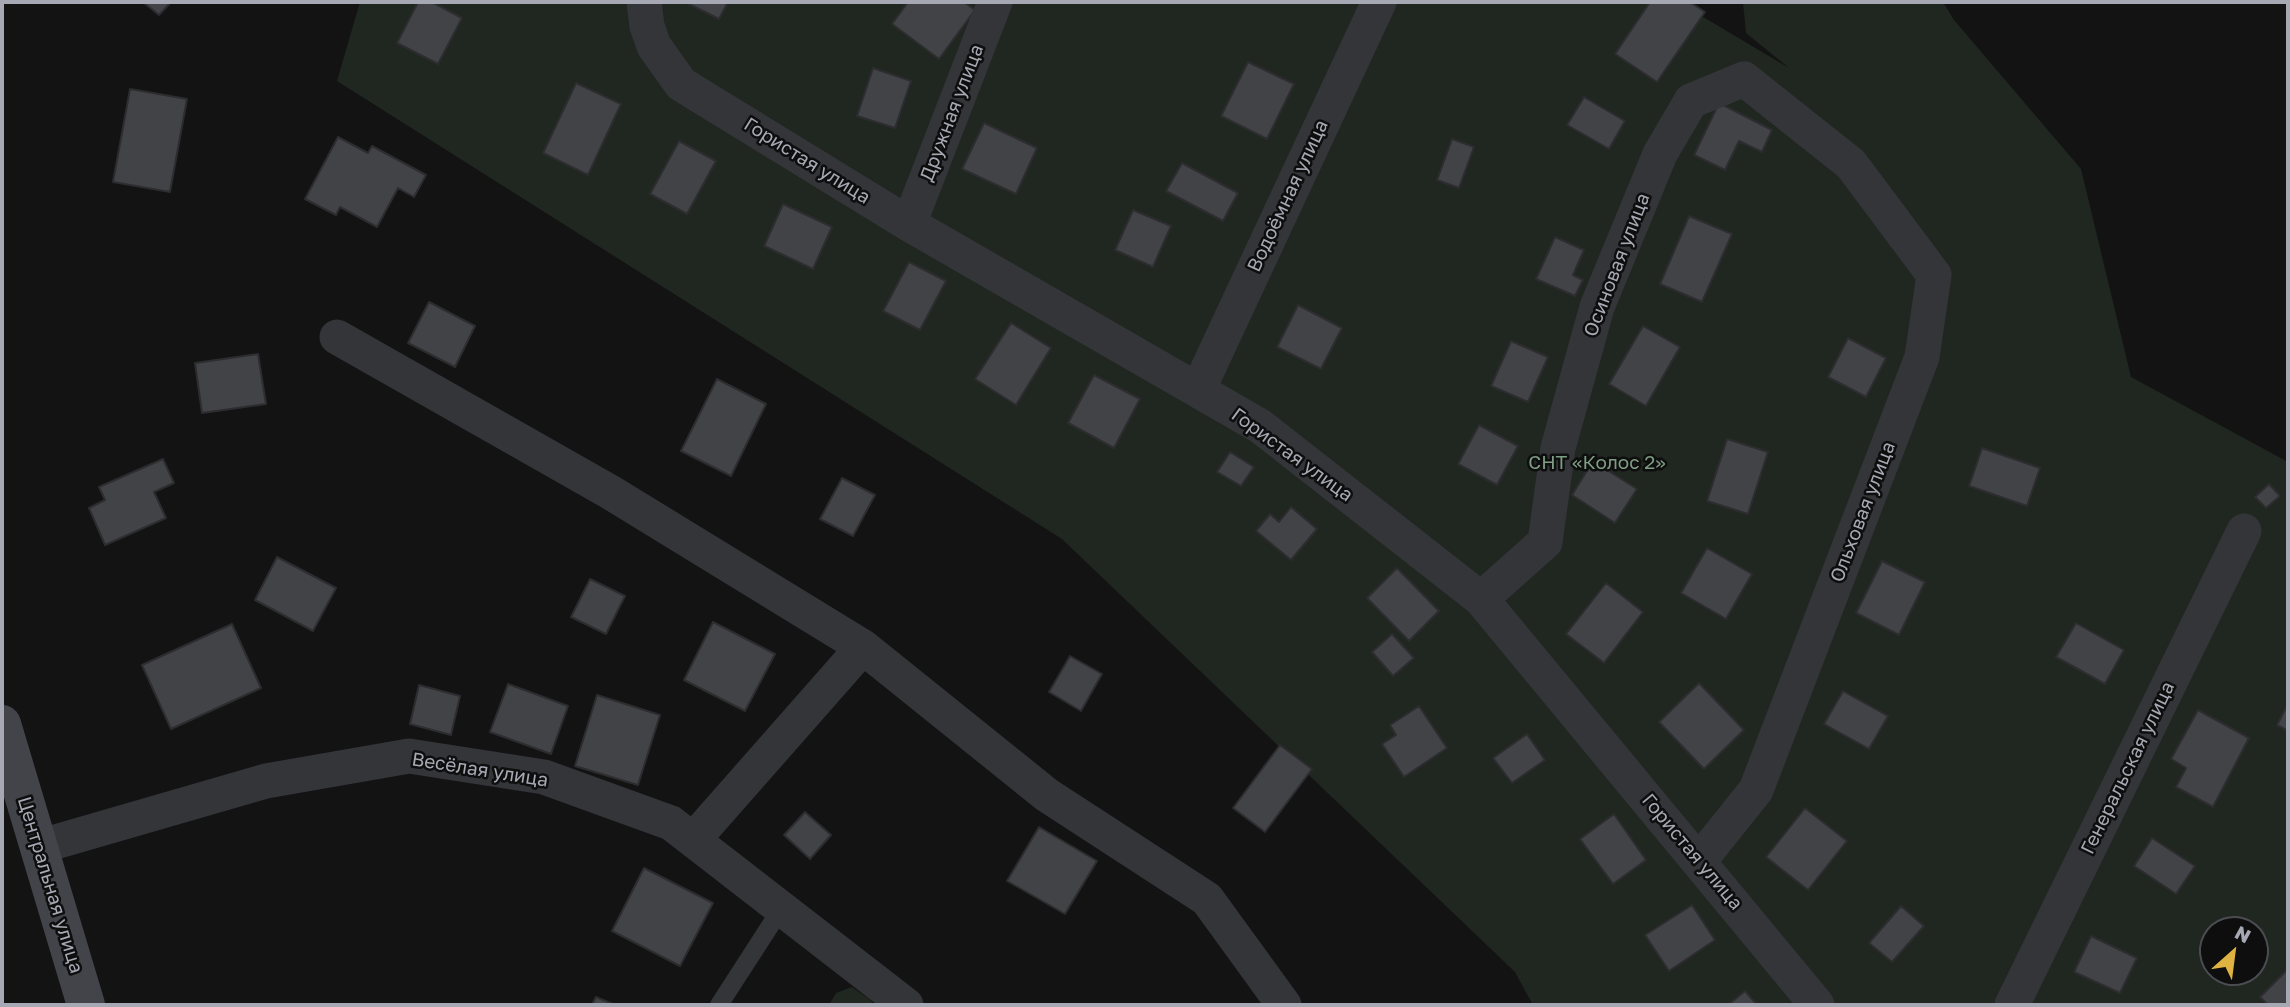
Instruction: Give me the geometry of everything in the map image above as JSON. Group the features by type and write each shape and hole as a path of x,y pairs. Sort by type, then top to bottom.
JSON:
{"street":[{"name":"Гористая улица","path":"644,2 647,26 654,46 681,84 909,224 1260,426 1481,600 1700,860 1817,1005"},
{"name":"Дружная улица","path":"909,224 995,2"},
{"name":"Водоёмная улица","path":"1198,390 1379,2"},
{"name":"Осиновая улица","path":"1481,600 1545,542 1558,448 1597,307 1660,154 1691,101 1744,79 1851,164"},
{"name":"Ольховая улица","path":"1700,860 1756,790 1922,357 1934,275 1851,164"},
{"path":"337,337 610,492 863,647 1047,795 1207,899 1284,1005"},
{"name":"Генеральская улица","path":"2012,1005 2244,531"},
{"path":"695,839 863,647"},
{"name":"Центральная улица","path":"2,724 86,1005"},
{"name":"Весёлая улица","path":"37,847 266,781 409,756 544,777 671,823 906,1005"}],"lane":[{"path":"719,1005 781,909"}],"green space":[{"name":"СНТ «Колос 2»","path":"360,2 1678,2 1789,68 1746,33 1743,2 1943,2 1954,20 2081,169 2131,377 2288,462 2288,1005 1533,1005 1515,972 1062,539 337,81"},
{"path":"852,987 875,1005 829,1005 836,993"}],"building":[{"path":"143,2 171,2 159,15"},
{"path":"418,2 432,2 462,18 438,64 397,43"},
{"path":"685,2 728,2 719,19"},
{"path":"908,2 964,2 975,10 939,59 892,24"},
{"path":"1650,2 1690,2 1705,12 1657,82 1615,54"},
{"path":"1248,62 1294,84 1267,139 1221,116"},
{"path":"873,68 911,81 895,128 857,116"},
{"path":"576,83 621,104 588,175 543,153"},
{"path":"130,89 187,99 170,192 113,182"},
{"path":"1584,97 1625,121 1609,149 1567,125"},
{"path":"1719,103 1772,130 1762,152 1739,141 1725,170 1694,155"},
{"path":"984,123 1037,148 1016,194 962,169"},
{"path":"338,137 368,153 372,146 426,175 414,197 398,188 377,227 340,207 336,215 305,199"},
{"path":"1452,139 1474,147 1459,188 1437,180"},
{"path":"679,141 716,161 687,214 650,194"},
{"path":"1182,163 1238,193 1223,221 1166,191"},
{"path":"783,204 832,227 813,269 764,246"},
{"path":"1133,210 1171,226 1153,267 1115,250"},
{"path":"1689,216 1732,234 1702,302 1660,284"},
{"path":"1555,237 1584,250 1573,275 1583,280 1575,296 1536,279"},
{"path":"909,262 946,281 920,330 883,311"},
{"path":"429,302 475,326 455,367 408,343"},
{"path":"1298,305 1342,328 1321,369 1277,347"},
{"path":"1011,323 1051,348 1016,405 975,379"},
{"path":"1643,326 1680,347 1646,406 1609,384"},
{"path":"1848,338 1886,358 1866,397 1828,377"},
{"path":"1511,341 1548,357 1528,402 1491,386"},
{"path":"258,354 266,404 202,413 195,363"},
{"path":"1094,375 1140,399 1114,448 1068,423"},
{"path":"717,379 766,404 731,476 681,451"},
{"path":"1479,425 1518,446 1497,485 1458,464"},
{"path":"1727,439 1768,452 1748,514 1707,501"},
{"path":"1982,448 2040,468 2027,506 1969,486"},
{"path":"1230,452 1254,467 1241,486 1217,472"},
{"path":"163,459 174,483 154,492 166,518 105,545 89,508 105,500 99,487"},
{"path":"1593,461 1637,489 1615,523 1572,495"},
{"path":"842,478 875,495 853,536 820,519"},
{"path":"2269,484 2280,496 2266,508 2255,497"},
{"path":"1291,507 1317,529 1291,560 1256,531 1270,514 1279,522"},
{"path":"1707,548 1752,574 1726,619 1681,593"},
{"path":"277,557 336,588 313,631 255,600"},
{"path":"1882,561 1925,582 1899,635 1856,613"},
{"path":"1397,568 1439,611 1409,641 1367,598"},
{"path":"590,579 625,596 606,634 571,617"},
{"path":"1606,583 1643,612 1604,663 1566,634"},
{"path":"713,622 775,654 745,711 684,680"},
{"path":"2076,623 2124,650 2105,684 2056,657"},
{"path":"232,624 261,688 171,729 142,665"},
{"path":"1392,634 1414,658 1393,676 1372,652"},
{"path":"1070,656 1102,674 1081,711 1049,692"},
{"path":"1699,683 1744,730 1704,769 1659,722"},
{"path":"508,684 568,706 551,754 490,732"},
{"path":"419,685 460,696 451,735 410,724"},
{"path":"1843,691 1888,716 1869,749 1824,724"},
{"path":"597,695 660,715 638,785 575,766"},
{"path":"2288,704 2288,731 2277,725"},
{"path":"1419,706 1447,748 1404,777 1382,744 1396,735 1390,725"},
{"path":"2198,710 2249,738 2213,807 2176,787 2186,768 2171,759"},
{"path":"1527,734 1545,760 1512,783 1493,758"},
{"path":"1280,745 1312,769 1265,832 1233,808"},
{"path":"1805,808 1847,841 1808,890 1766,857"},
{"path":"805,812 831,835 810,859 784,835"},
{"path":"1614,814 1646,860 1613,884 1580,839"},
{"path":"1039,827 1097,861 1065,914 1007,881"},
{"path":"2152,838 2195,866 2176,894 2134,866"},
{"path":"644,868 713,903 680,966 612,931"},
{"path":"1692,905 1715,940 1669,971 1645,935"},
{"path":"1901,906 1924,926 1892,962 1869,943"},
{"path":"2091,936 2137,958 2120,993 2074,972"},
{"path":"2288,969 2288,1005 2268,1005 2260,997"},
{"path":"1745,991 1757,1005 1728,1005"},
{"path":"596,997 615,1005 592,1005"}]}
